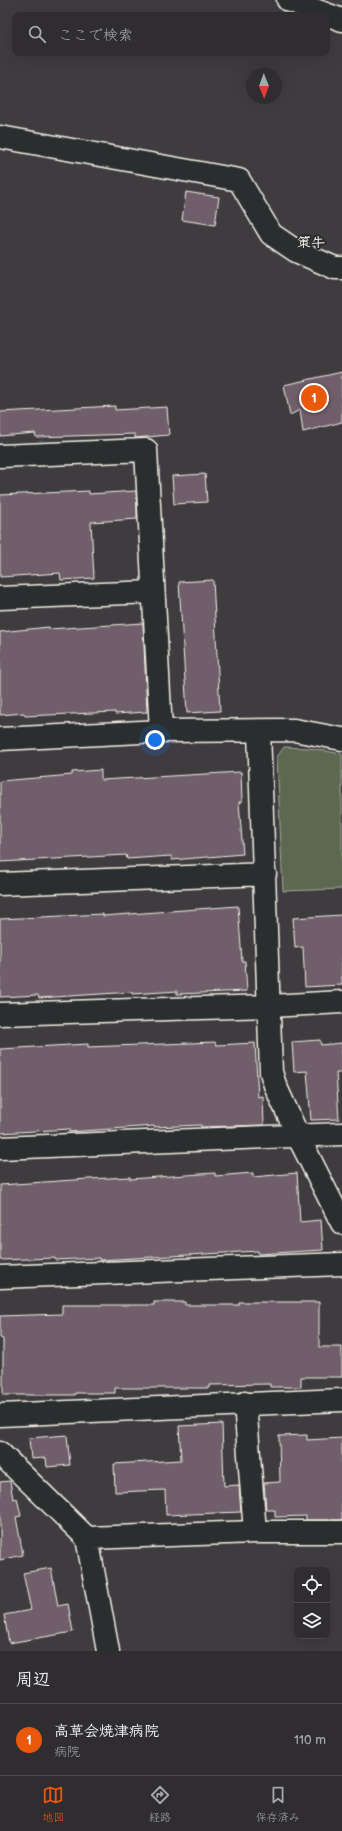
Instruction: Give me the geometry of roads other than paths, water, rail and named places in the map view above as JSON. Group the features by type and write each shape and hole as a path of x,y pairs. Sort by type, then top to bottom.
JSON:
{"street":[{"path":"288,0 320,12"},
{"path":"330,16 342,20"},
{"path":"0,137 239,180 271,234 296,251 335,268 342,268"},
{"path":"0,456 146,450 160,732"},
{"path":"0,598 153,592"},
{"path":"0,739 160,732 294,730 342,739"},
{"path":"259,731 272,1072 275,1085 298,1136 342,1223"},
{"path":"0,884 265,874"},
{"path":"0,1014 270,1006 342,1002"},
{"path":"0,1148 342,1134"},
{"path":"0,1277 342,1264"},
{"path":"0,1415 245,1403 342,1400"},
{"path":"245,1403 255,1532"},
{"path":"0,1453 87,1538 108,1651"},
{"path":"87,1538 255,1532 342,1532"}],"place":[{"name":"高草会焼津病院","path":"314,398"}],"district":[{"name":"策牛","path":"311,242"}]}
